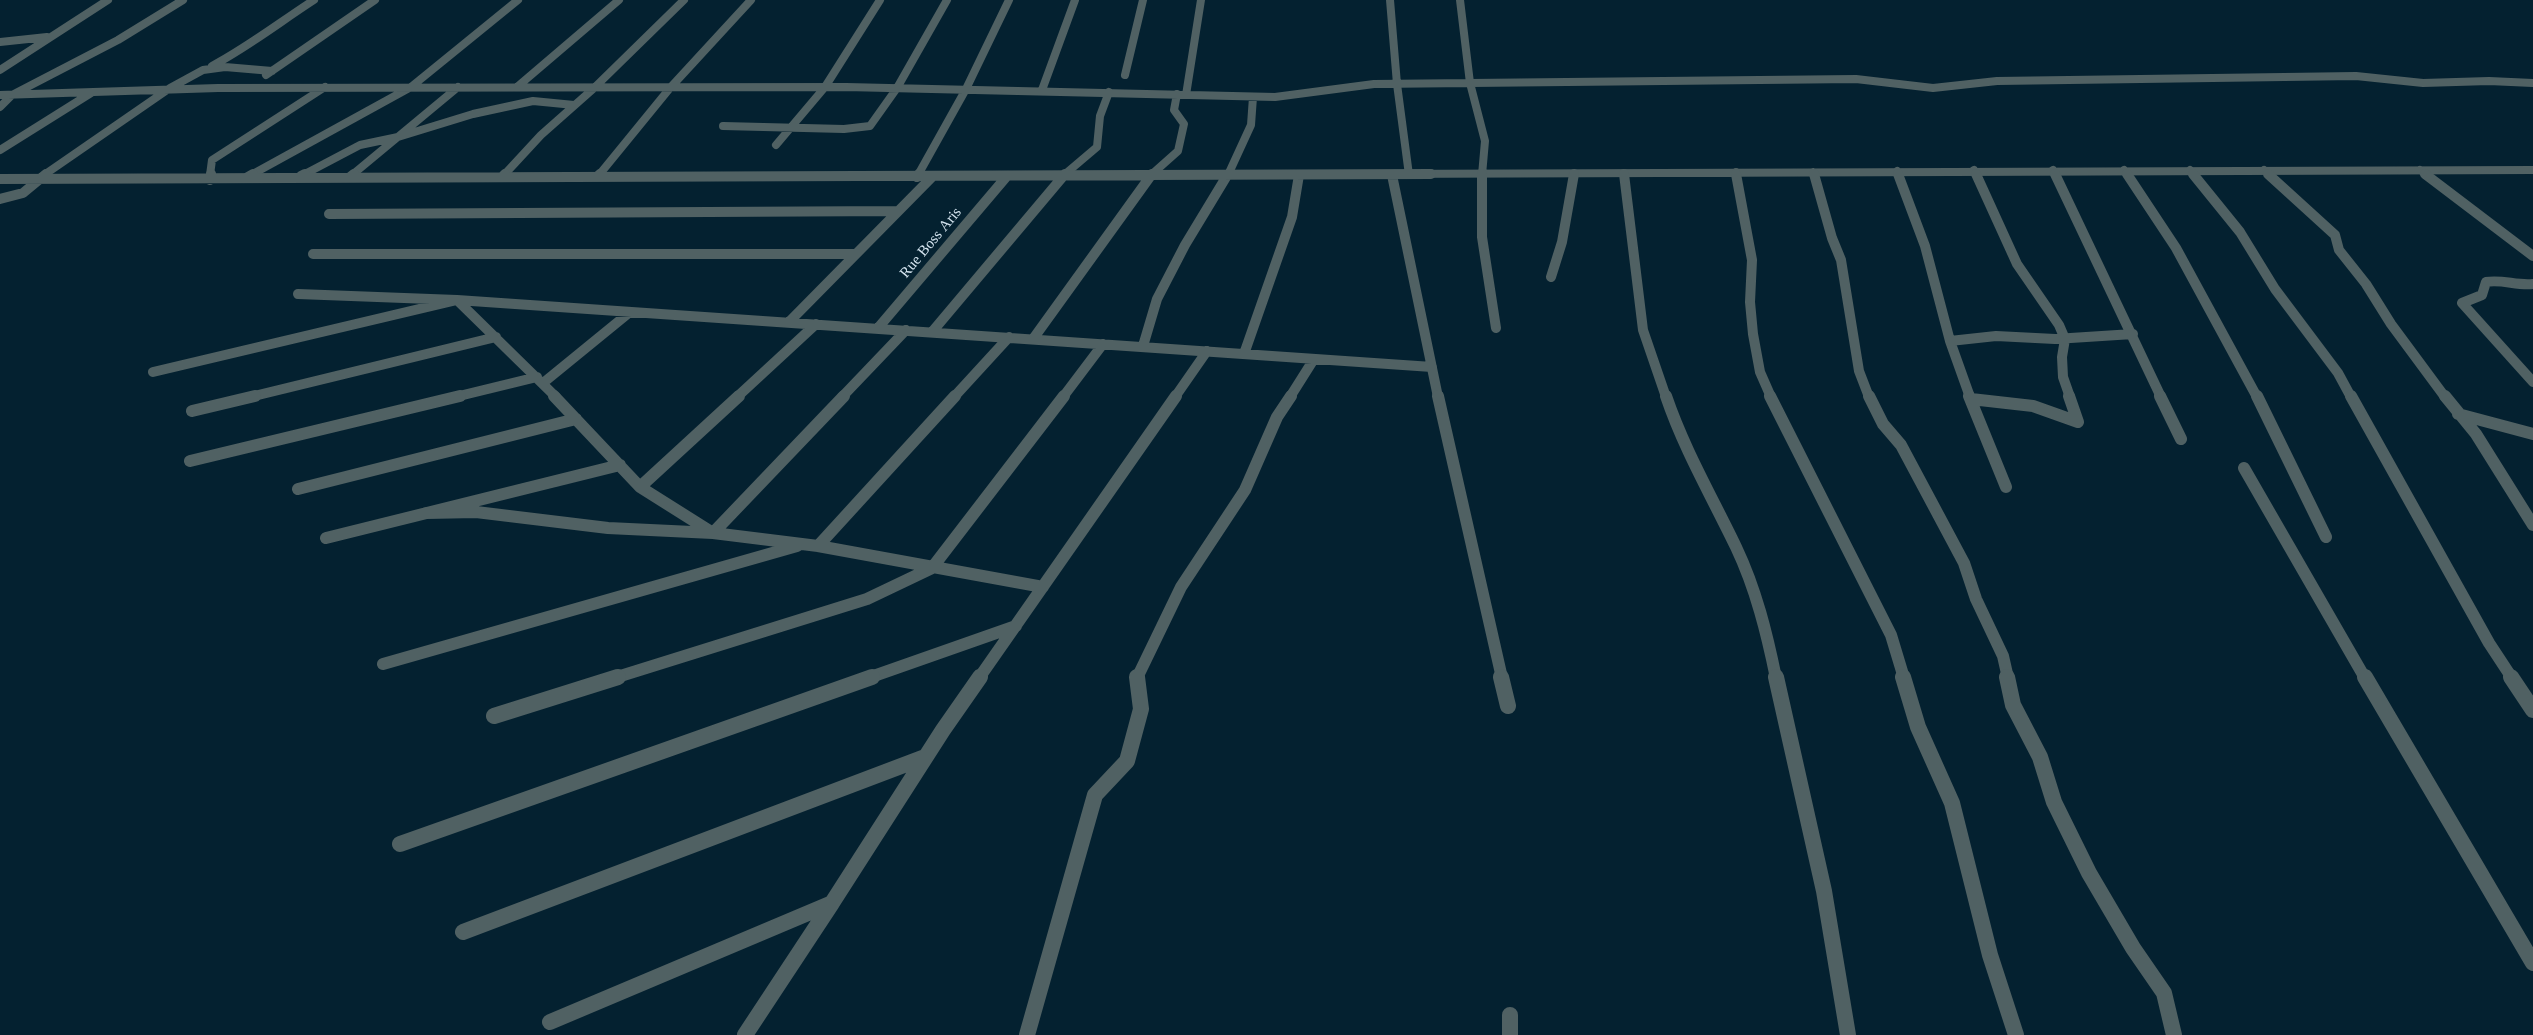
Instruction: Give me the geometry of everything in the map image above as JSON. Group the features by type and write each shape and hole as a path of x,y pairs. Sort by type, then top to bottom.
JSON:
{"street":[{"path":"0,70 108,0"},
{"path":"0,107 12,96 118,40 183,0"},
{"path":"0,199 23,193 40,178 170,88 244,49 258,36 314,0"},
{"path":"248,88 376,0"},
{"path":"244,179 410,87 518,0"},
{"path":"518,87 619,0"},
{"path":"502,177 540,134 593,89 684,0"},
{"path":"597,177 670,88 751,0"},
{"path":"776,145 825,87 880,0"},
{"path":"723,126 844,129 870,126 896,88 947,0"},
{"path":"917,177 966,89 1009,0"},
{"path":"1042,90 1075,0"},
{"path":"1125,75 1143,0"},
{"path":"1186,95 1202,0"},
{"path":"1390,0 1397,84 1409,175"},
{"path":"1460,0 1470,83 1485,142 1482,174 1482,237 1496,328"},
{"path":"0,42 50,37"},
{"path":"203,70 225,67 272,71"},
{"path":"0,95 170,88 518,87 593,89 825,87 1042,90 1275,97 1374,84 1856,79 1933,88 1997,81 2356,76 2422,83 2489,81 2533,83"},
{"path":"210,180 212,160 325,87"},
{"path":"349,178 458,87"},
{"path":"0,150 93,92"},
{"path":"932,332 1063,176 1097,147 1100,116 1110,92"},
{"path":"1033,339 1151,175 1178,151 1184,124 1174,110 1177,94"},
{"path":"1143,346 1157,299 1185,245 1228,175 1251,125 1253,97"},
{"path":"298,178 360,145 398,137 473,114 533,101 574,105"},
{"path":"0,179 210,180 502,177 1409,175 1974,170 2533,170"},
{"path":"1971,399 2033,406 2078,422 2064,377 2062,357 2065,338 2059,325 2017,264 1974,170"},
{"path":"2052,170 2181,439"},
{"path":"2124,170 2176,248 2259,400 2326,537"},
{"path":"2190,170 2240,232 2274,290 2338,373 2489,643 2533,710"},
{"path":"2264,170 2335,235 2339,250 2366,284 2391,324 2458,414 2476,434 2533,525"},
{"path":"2420,170 2533,256"},
{"path":"1897,171 1925,246 1950,341 1978,421 2006,487"},
{"path":"1736,172 1752,260 1751,311 1760,372 1891,634 1918,726 1952,803 1990,955 2016,1035"},
{"path":"1813,172 1832,238 1841,260 1859,371 1870,399 1882,424 1901,445 1964,563 1976,599 2002,656 2013,704 2040,757 2054,802 2090,872 2133,948 2164,993 2174,1035"},
{"path":"1551,278 1562,242 1574,174"},
{"path":"1624,174 1643,330 1669,405 1698,473 1737,549 1765,627 1824,891 1848,1035"},
{"path":"1244,354 1292,217 1299,175"},
{"path":"1392,175 1432,367 1508,706"},
{"name":"Rue Boss Aris","path":"878,328 1006,176"},
{"path":"789,322 932,177"},
{"path":"329,214 898,211"},
{"path":"313,254 856,254"},
{"path":"2533,284 2522,286 2500,279 2486,282 2482,295 2462,303 2533,382"},
{"path":"298,294 457,300 1432,367"},
{"path":"457,300 540,380 640,487 713,533"},
{"path":"153,372 457,300"},
{"path":"190,461 540,380 630,312"},
{"path":"640,487 816,324"},
{"path":"713,533 906,330"},
{"path":"1950,341 1996,336 2065,338 2131,334"},
{"path":"192,411 496,337"},
{"path":"818,546 1008,337"},
{"path":"494,716 867,599 932,568 1103,344"},
{"path":"745,1035 926,757 1207,351"},
{"path":"1027,1035 1095,795 1126,761 1141,709 1137,676 1180,587 1244,490 1277,417 1314,359"},
{"path":"2458,414 2533,434"},
{"path":"298,489 576,419"},
{"path":"326,538 620,465"},
{"path":"2244,468 2533,963"},
{"path":"426,513 476,512 608,528 713,533 818,546 1043,587"},
{"path":"383,664 802,544"},
{"path":"400,844 1016,626"},
{"path":"463,932 926,757"},
{"path":"550,1022 832,903"},
{"path":"1510,1015 1510,1035"}]}
